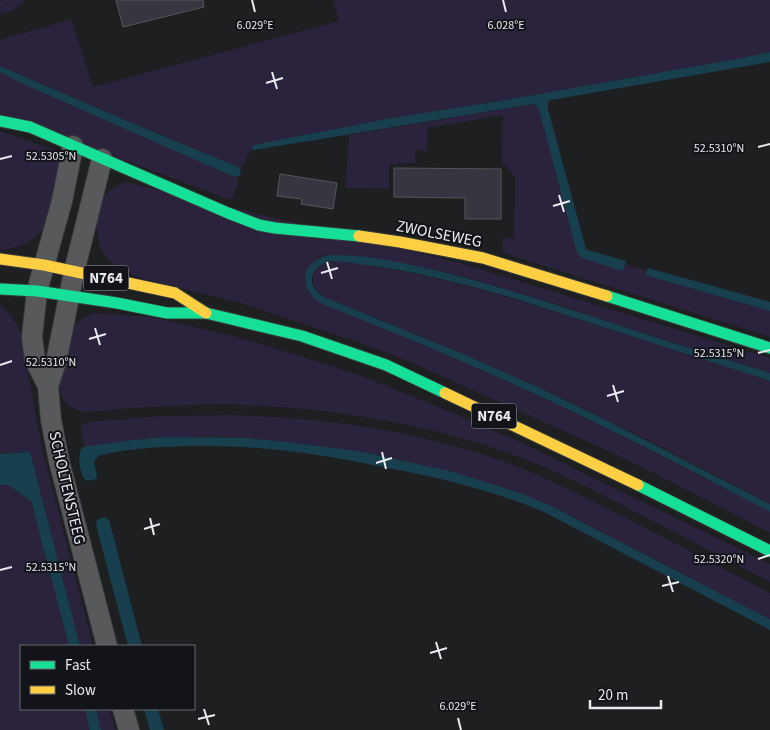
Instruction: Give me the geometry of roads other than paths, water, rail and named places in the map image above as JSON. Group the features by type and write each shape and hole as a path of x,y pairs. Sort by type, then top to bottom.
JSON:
{"main road":[{"path":"0,121 30,127 102,159"},
{"name":"ZWOLSEWEG","path":"102,159 234,216 260,225 400,242 483,258 770,348"},
{"name":"N764","path":"0,259 44,265 175,294 206,313"},
{"name":"N764","path":"0,289 37,291 118,303 167,313 206,313 302,336 386,365 599,466 770,551"}],"street":[{"name":"SCHOLTENSTEEG","path":"74,146 62,201 37,291 32,336 35,360 48,386 51,420 59,461 107,645"},
{"name":"SCHOLTENSTEEG","path":"48,386 56,362 74,272 102,159"},
{"path":"123,710 128,730"}],"water":[{"path":"770,52 770,62 548,102 548,109 586,249 626,261 623,271 582,258 577,253 539,110 533,104 252,150 253,145 386,119 511,99"},
{"path":"0,66 238,167 241,171 240,176 232,176 21,83 0,72"},
{"path":"331,255 364,256 464,277 770,373 770,381 516,299 418,274 345,262 332,262 324,263 320,266 312,278 314,287 324,297 468,356 540,388 770,504 770,512 649,449 537,395 320,303 312,297 308,289 305,282 306,274 308,268 314,262"},
{"path":"648,268 770,302 770,311 645,275"},
{"path":"167,437 246,438 358,451 450,471 520,493 549,505 770,619 770,630 544,512 487,491 428,476 306,453 248,447 206,446 155,447 109,453 98,456 94,462 96,479 87,481 82,475 80,457 83,447"},
{"path":"30,452 80,645 69,645 31,501 8,485 0,485 0,454"},
{"path":"104,517 109,520 142,645 128,645 96,525 97,520"},
{"path":"85,710 96,710 101,730 90,730"},
{"path":"144,710 158,710 164,730 150,730"}]}
